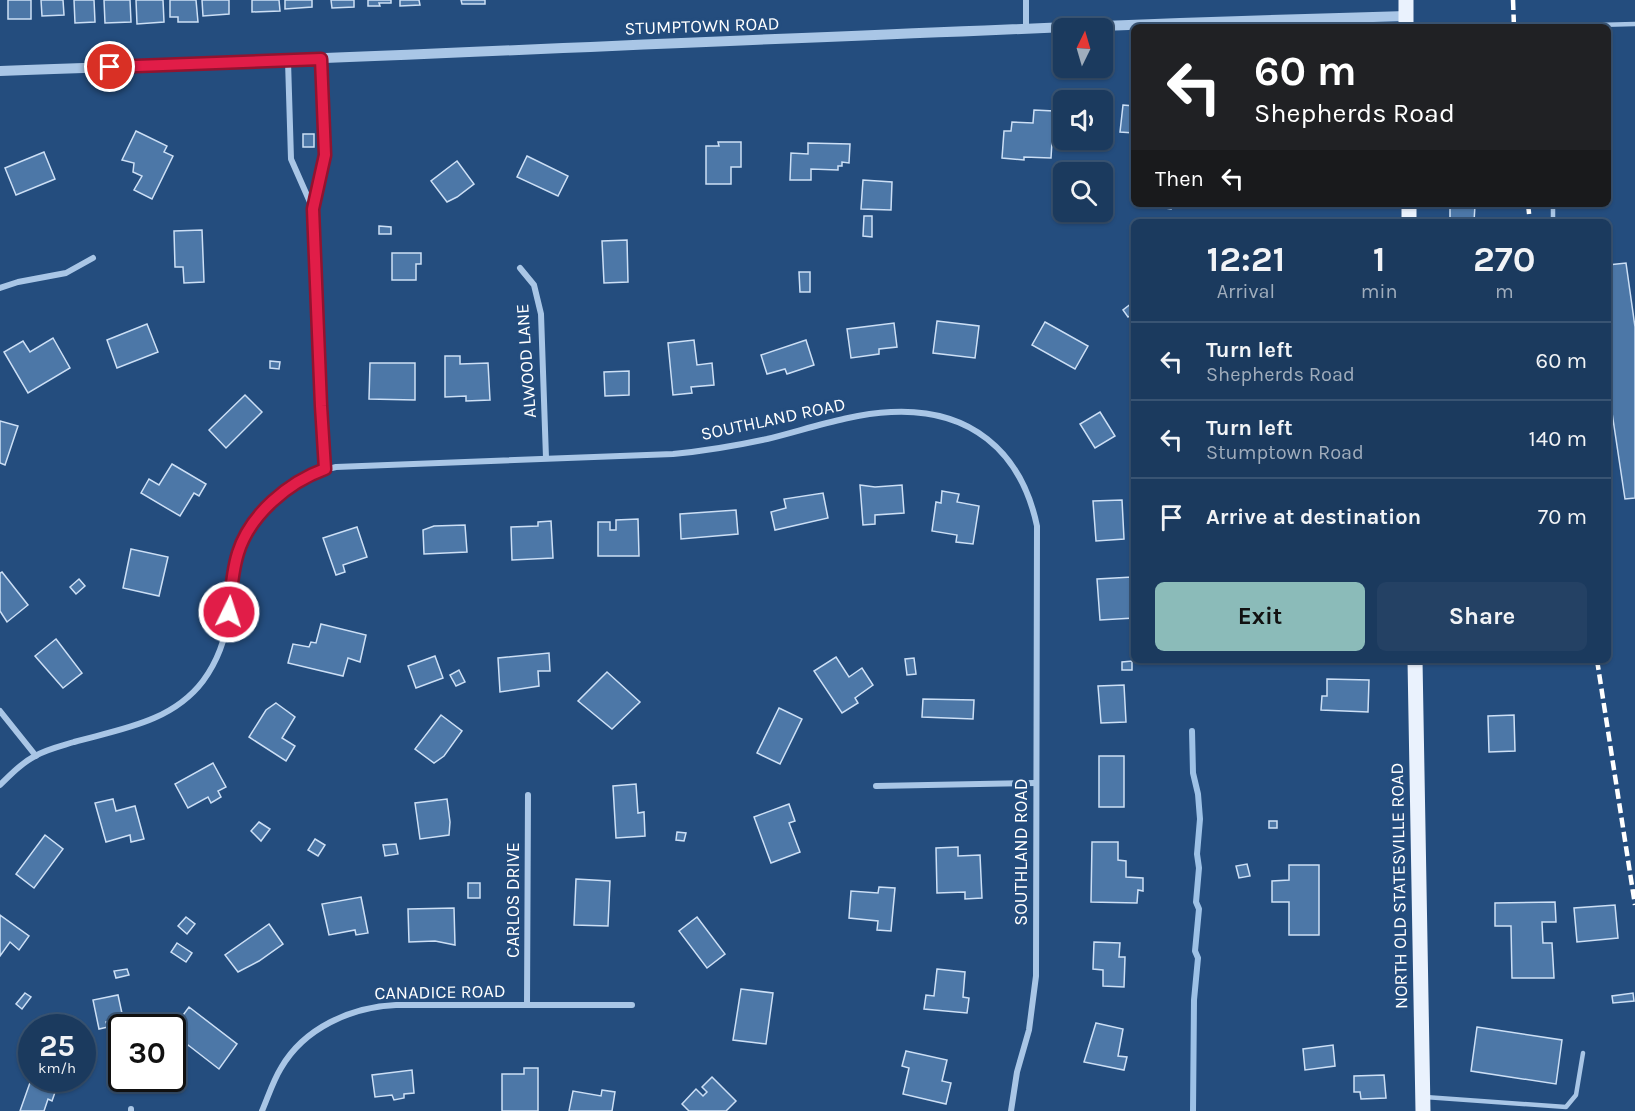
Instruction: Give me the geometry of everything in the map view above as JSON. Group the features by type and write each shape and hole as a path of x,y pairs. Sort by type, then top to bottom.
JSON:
{"main road":[{"path":"1406,0 1406,22"},
{"name":"NORTH OLD STATESVILLE ROAD","path":"1415,663 1422,1104"}],"street":[{"path":"1026,0 1026,30"},
{"name":"STUMPTOWN ROAD","path":"1311,24 1406,22"},
{"name":"STUMPTOWN ROAD","path":"0,71 1131,28"},
{"path":"321,59 325,155 313,209 325,469"},
{"path":"288,61 291,159 313,209"},
{"path":"0,288 18,282 66,273 93,258"},
{"name":"ALWOOD LANE","path":"520,268 534,285 541,314 546,458"},
{"name":"SOUTHLAND ROAD","path":"0,785 13,772 36,756 57,747 150,721 171,711 189,697 204,679 217,657 225,634 232,577 238,551 250,528 265,510 288,489 313,473 336,466 673,454 720,449 828,423 892,412 923,413 948,418 984,436 1002,452 1016,469 1032,504 1037,526 1035,994 1029,1030 1017,1072 1011,1111"},
{"path":"0,711 36,756"},
{"path":"876,786 1036,783"},
{"name":"CARLOS DRIVE","path":"527,1005 528,795"},
{"name":"CANADICE ROAD","path":"262,1111 280,1069 303,1040 325,1025 355,1011 396,1005 632,1005"}],"lane":[{"path":"1611,25 1635,24"},
{"path":"1422,1104 1566,1107 1576,1095 1583,1053"}],"building":[{"path":"8,0 31,0 31,19 8,19"},
{"path":"41,0 63,0 64,15 42,16"},
{"path":"74,0 94,0 95,22 75,23"},
{"path":"104,0 130,0 131,22 105,23"},
{"path":"136,0 163,0 164,22 137,24"},
{"path":"170,0 196,0 198,22 178,22 178,17 170,17"},
{"path":"202,0 229,0 229,14 203,16"},
{"path":"252,0 279,0 280,11 252,12"},
{"path":"285,0 312,0 312,7 285,9"},
{"path":"331,0 354,0 354,7 332,8"},
{"path":"368,0 391,0 391,3 368,6"},
{"path":"400,0 419,0 420,5 400,6"},
{"path":"461,0 485,0 485,4 462,4"},
{"path":"1123,105 1131,106 1131,133 1120,132"},
{"path":"1034,110 1053,111 1051,158 1024,157 1024,160 1002,158 1004,131 1011,131 1012,122 1033,123"},
{"path":"136,131 167,146 164,152 173,156 152,199 134,190 142,176 133,172 134,163 122,160"},
{"path":"303,134 314,134 314,147 303,147"},
{"path":"718,142 741,142 741,167 731,167 731,184 706,184 706,146 719,146"},
{"path":"808,143 850,144 849,163 842,162 838,170 811,169 811,180 790,180 791,153 808,154"},
{"path":"44,152 55,179 16,195 5,168"},
{"path":"527,156 568,176 558,196 517,177"},
{"path":"457,161 474,184 447,202 431,181"},
{"path":"863,180 892,182 891,210 861,209"},
{"path":"1450,207 1475,207 1474,219 1450,219"},
{"path":"864,216 872,216 872,237 863,236"},
{"path":"379,226 391,227 391,234 379,234"},
{"path":"202,230 204,282 184,283 183,267 175,267 174,231"},
{"path":"627,240 628,282 604,283 602,241"},
{"path":"392,253 421,253 421,264 416,264 416,280 392,280"},
{"path":"1626,263 1635,327 1635,498 1625,499 1611,406 1611,265"},
{"path":"799,272 810,272 810,292 800,292"},
{"path":"1131,304 1131,315 1128,317 1123,310"},
{"path":"937,321 979,326 975,358 933,353"},
{"path":"1045,322 1088,346 1075,369 1032,345"},
{"path":"894,323 897,347 879,349 879,354 851,358 847,329"},
{"path":"147,324 158,352 117,368 107,340"},
{"path":"53,338 70,368 28,393 4,352 23,341 30,352"},
{"path":"694,340 697,365 712,363 714,385 691,387 692,393 673,395 668,343"},
{"path":"806,340 814,365 787,374 785,369 767,374 761,355"},
{"path":"445,356 460,356 460,364 488,363 490,400 466,401 466,396 445,397"},
{"path":"270,361 280,362 279,369 270,368"},
{"path":"370,363 415,363 415,400 369,399"},
{"path":"629,371 629,395 605,396 604,372"},
{"path":"245,395 262,412 226,448 209,430"},
{"path":"1100,412 1115,436 1095,448 1080,424"},
{"path":"0,421 18,426 5,465 0,463"},
{"path":"172,464 206,484 199,496 194,493 180,516 141,493 149,479 159,485"},
{"path":"860,485 875,487 902,485 904,513 875,515 875,524 863,525"},
{"path":"942,491 959,494 957,502 979,506 973,544 956,542 957,535 932,531 936,502 941,503"},
{"path":"823,493 828,518 775,530 771,512 786,508 784,499"},
{"path":"1122,500 1124,539 1096,541 1093,501"},
{"path":"736,510 738,534 681,539 680,514"},
{"path":"638,519 639,556 598,556 598,522 610,522 610,530 616,530 616,520"},
{"path":"551,521 553,558 512,560 511,527 538,526 538,522"},
{"path":"465,525 467,552 424,554 423,530 434,526"},
{"path":"357,527 367,557 343,565 345,572 336,575 323,538"},
{"path":"131,549 168,557 159,596 123,588"},
{"path":"2,572 28,605 7,622 0,611 0,573"},
{"path":"1131,577 1131,618 1100,620 1097,579"},
{"path":"79,579 85,586 76,594 70,587"},
{"path":"321,624 366,635 360,662 348,658 343,676 288,663 293,644 309,647 311,642 316,643"},
{"path":"56,639 82,673 63,688 35,656"},
{"path":"549,653 550,671 538,671 539,686 500,692 498,658"},
{"path":"435,656 443,678 416,688 408,666"},
{"path":"836,657 849,677 862,668 873,685 855,698 858,703 842,713 814,671"},
{"path":"914,658 916,674 907,675 905,659"},
{"path":"1131,661 1132,670 1122,670 1122,662"},
{"path":"459,670 465,682 456,686 450,675"},
{"path":"607,672 640,702 612,729 578,701"},
{"path":"1327,679 1369,680 1368,712 1321,710 1322,696 1327,696"},
{"path":"1124,685 1126,722 1101,723 1098,686"},
{"path":"923,699 974,700 973,719 922,717"},
{"path":"276,703 295,717 282,738 295,746 286,761 249,737 266,710"},
{"path":"779,708 802,719 780,764 757,753"},
{"path":"441,715 462,731 444,756 434,763 415,749"},
{"path":"1514,715 1515,751 1489,752 1488,716"},
{"path":"1099,756 1124,756 1124,807 1099,807"},
{"path":"213,763 226,787 218,791 221,797 211,803 208,797 188,808 175,784"},
{"path":"636,784 638,813 644,812 645,836 616,838 613,786"},
{"path":"113,799 116,811 135,806 144,839 131,842 130,835 106,842 95,803"},
{"path":"447,799 449,835 420,839 415,803"},
{"path":"789,804 795,821 789,823 800,852 771,863 754,817"},
{"path":"1269,821 1277,821 1277,828 1269,828"},
{"path":"259,822 270,829 261,841 251,831"},
{"path":"677,832 686,833 684,841 676,840"},
{"path":"45,835 63,849 34,888 16,874"},
{"path":"315,839 325,845 318,856 308,850"},
{"path":"1092,842 1118,842 1118,860 1126,861 1126,877 1143,878 1143,891 1138,890 1137,903 1091,902"},
{"path":"396,844 398,854 385,856 383,845"},
{"path":"958,847 958,856 980,855 982,898 965,899 965,892 937,893 936,848"},
{"path":"1247,864 1250,876 1239,878 1236,866"},
{"path":"1289,865 1319,865 1319,935 1289,935 1289,902 1272,902 1272,881 1289,880"},
{"path":"576,879 610,881 608,926 574,925"},
{"path":"468,883 480,883 480,898 468,898"},
{"path":"879,887 895,888 891,931 877,930 878,921 849,918 851,891 878,893"},
{"path":"361,897 368,933 356,935 355,930 329,935 322,904"},
{"path":"1555,902 1556,922 1542,922 1543,943 1552,943 1554,978 1512,978 1511,926 1495,926 1495,903"},
{"path":"1615,905 1618,938 1577,942 1574,908"},
{"path":"454,908 455,945 435,941 409,942 408,909"},
{"path":"0,915 29,936 19,950 10,942 0,956"},
{"path":"186,917 195,924 187,934 178,926"},
{"path":"697,917 725,954 707,968 679,931"},
{"path":"269,924 283,944 238,972 225,955"},
{"path":"1094,942 1120,943 1119,957 1125,957 1124,987 1103,986 1103,970 1093,969"},
{"path":"177,943 192,953 186,962 171,952"},
{"path":"127,969 129,975 116,978 114,971"},
{"path":"937,969 965,972 963,997 969,998 967,1013 924,1009 926,995 934,996"},
{"path":"741,989 773,993 766,1044 733,1040"},
{"path":"25,993 31,997 22,1009 16,1004"},
{"path":"1633,993 1634,1001 1613,1003 1612,996"},
{"path":"118,995 122,1014 108,1014 108,1022 106,1022 108,1027 99,1029 93,1000"},
{"path":"189,1007 237,1044 219,1069 188,1045 186,1048 186,1014 184,1014"},
{"path":"1096,1023 1123,1029 1118,1056 1127,1057 1124,1070 1084,1062"},
{"path":"1477,1027 1562,1040 1556,1084 1471,1071"},
{"path":"1333,1045 1335,1066 1305,1070 1303,1049"},
{"path":"906,1051 947,1060 942,1081 951,1083 946,1104 903,1094 909,1068 902,1066"},
{"path":"524,1068 538,1068 538,1111 502,1111 502,1074 524,1074"},
{"path":"412,1070 414,1093 404,1094 404,1098 394,1100 392,1095 375,1097 372,1075"},
{"path":"1384,1075 1386,1098 1361,1099 1360,1092 1354,1092 1354,1076"},
{"path":"712,1077 736,1101 726,1111 689,1111 682,1104 696,1089 703,1096 707,1092 702,1087"},
{"path":"602,1090 615,1092 612,1111 569,1111 573,1091 601,1096"},
{"path":"27,1092 55,1092 52,1101 48,1099 44,1111 20,1111"}],"waterway":[{"path":"1192,731 1193,773 1200,819 1197,854 1199,868 1196,902 1199,909 1195,951 1198,958 1194,1000 1193,1111"}],"railway":[{"path":"1513,0 1514,24"},
{"path":"1528,207 1530,219"},
{"path":"1597,663 1635,905"}],"route":[{"path":"110,67 321,59 325,155 313,209 325,469 313,473 288,489 265,510 250,528 238,551 232,577 229,612"}]}
